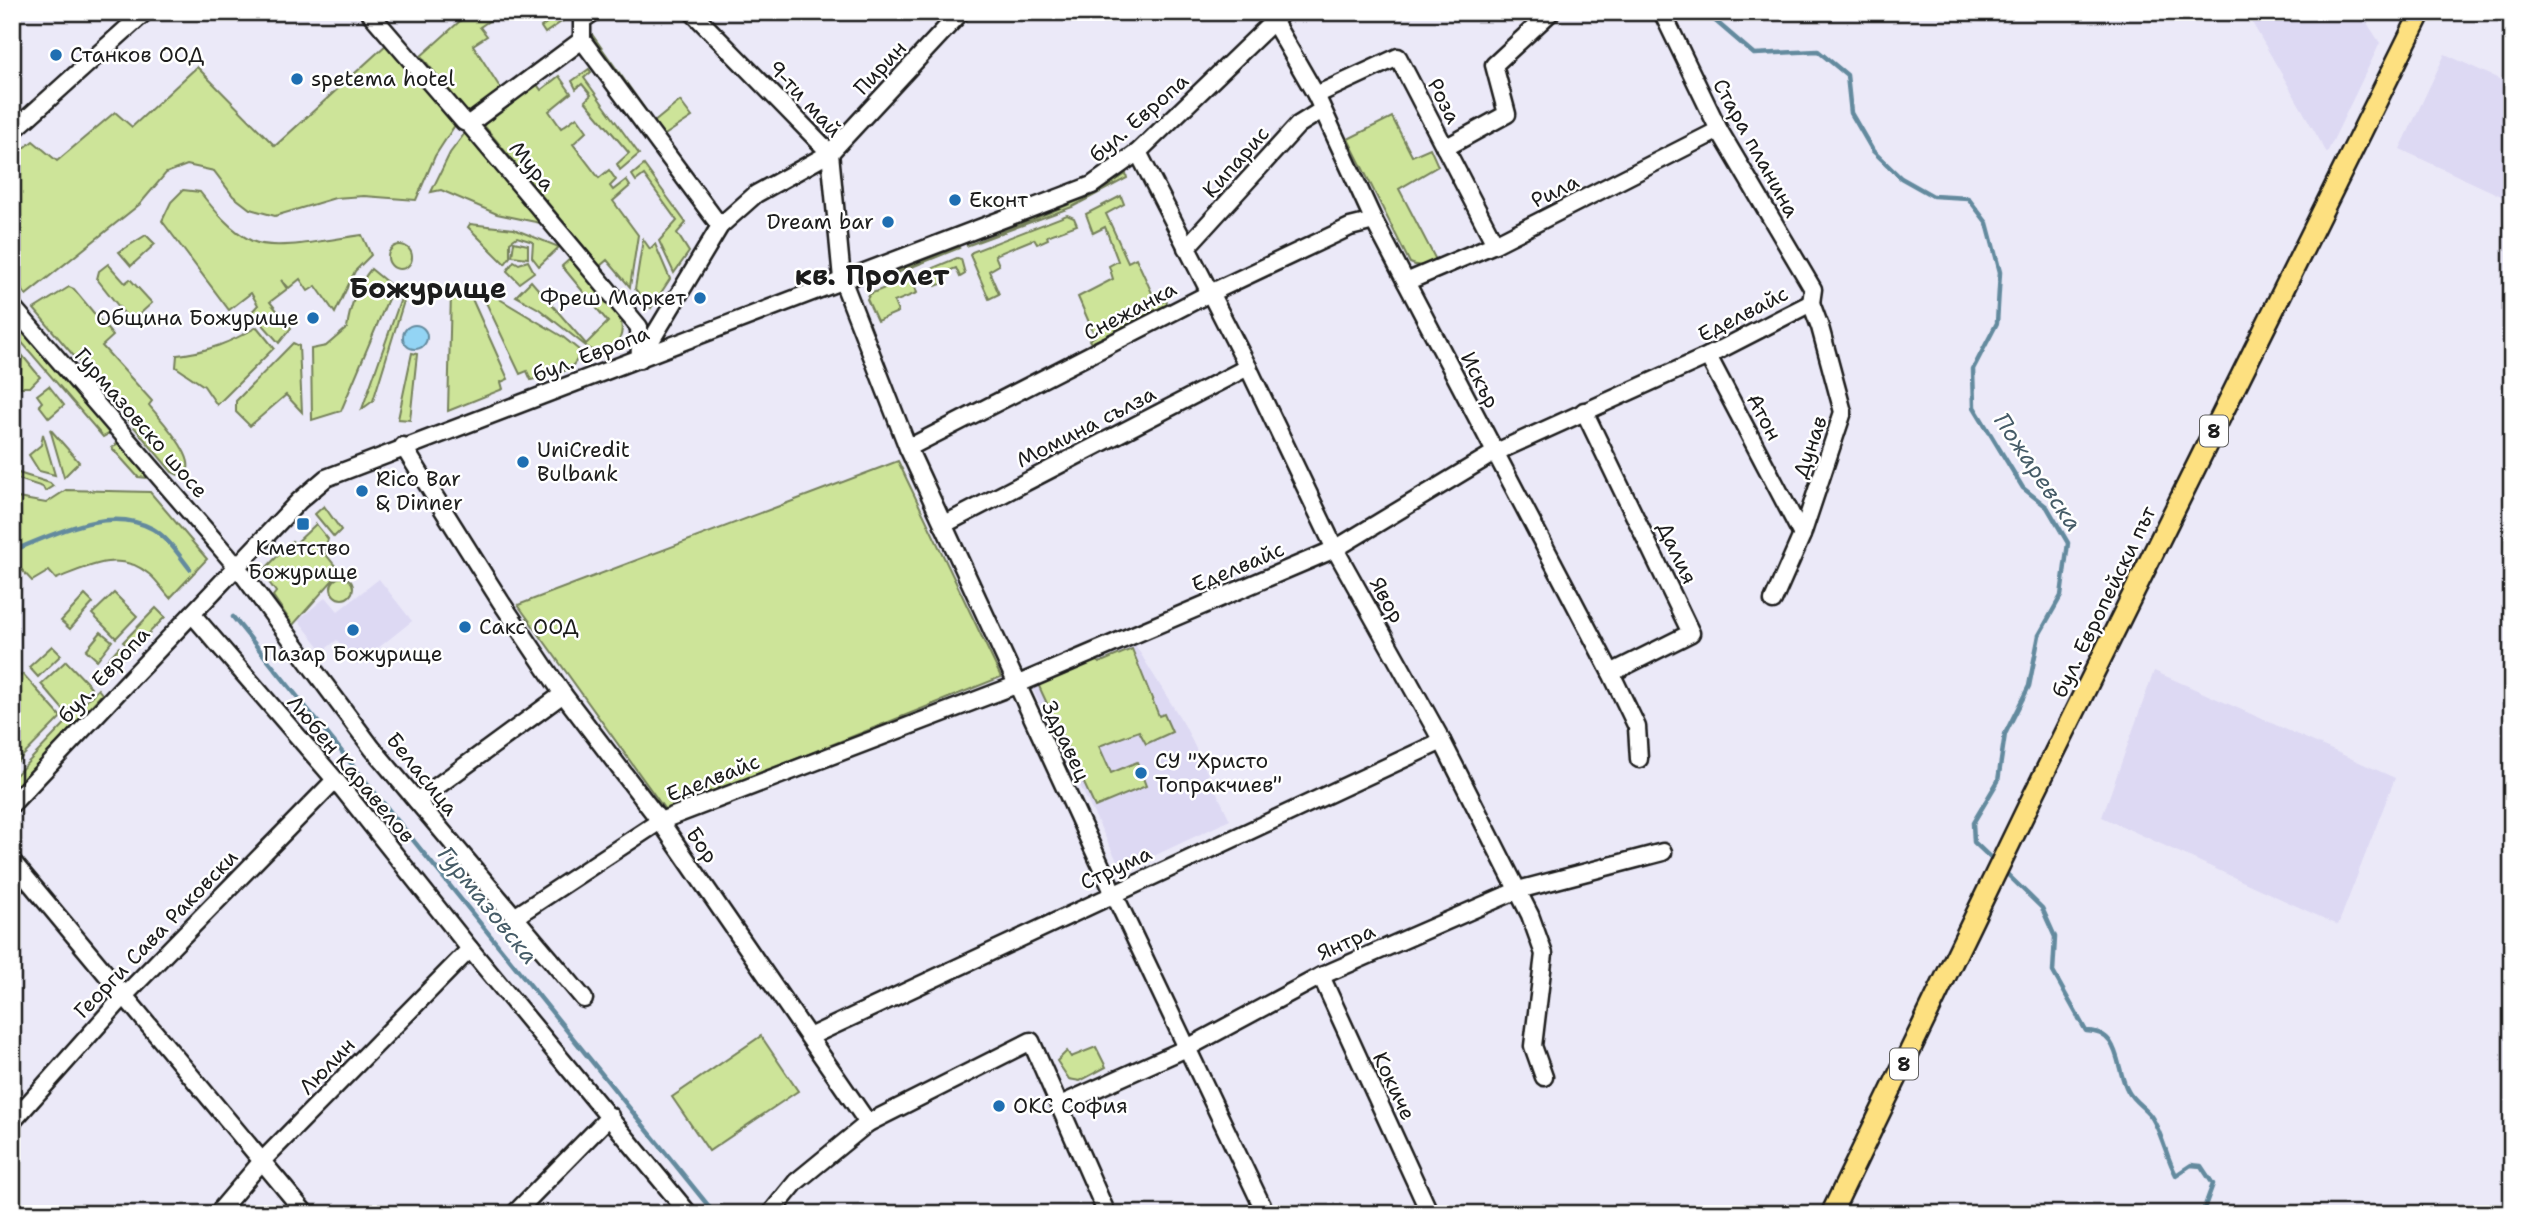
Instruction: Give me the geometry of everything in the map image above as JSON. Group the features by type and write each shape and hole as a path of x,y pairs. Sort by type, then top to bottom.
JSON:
{"main road":[{"name":"бул. Европейски път","path":"1831,1214 2007,850 2421,12"}],"street":[{"path":"12,132 145,12"},
{"name":"Мура","path":"369,12 464,122 469,124 639,327 640,359"},
{"path":"594,12 582,20 582,40 720,226"},
{"name":"9-ти май","path":"692,12 830,153 842,279"},
{"name":"Пирин","path":"640,359 720,226 756,194 830,153 961,12"},
{"path":"1445,148 1507,114 1494,65 1551,12"},
{"name":"Стара планина","path":"1662,12 1719,130 1813,289 1811,303"},
{"name":"Искър","path":"1278,17 1374,221 1611,673 1637,727 1639,759"},
{"name":"бул. Европа","path":"12,804 313,487 339,471 403,446 640,359 1092,185 1138,152 1278,17"},
{"path":"469,124 582,40"},
{"name":"Роза","path":"1319,103 1398,57 1495,244"},
{"name":"Кипарис","path":"1186,248 1319,103"},
{"name":"Рила","path":"1406,282 1495,244 1719,130"},
{"name":"Явор","path":"1138,152 1208,294 1248,367 1335,549 1442,741 1518,890 1544,954 1533,1046 1544,1077"},
{"name":"Снежанка","path":"908,448 1208,294 1350,227 1374,221"},
{"name":"Здравец","path":"842,279 908,448 1016,685 1266,1214"},
{"name":"Еделвайс","path":"513,918 660,821 1016,685 1335,549 1494,453 1708,356 1811,303"},
{"name":"Дунав","path":"1773,601 1802,535 1843,412 1821,327 1811,303"},
{"name":"Гурмазовско шосе","path":"12,306 238,568"},
{"name":"Атон","path":"1708,356 1802,535"},
{"name":"Момина сълза","path":"943,525 1248,367"},
{"name":"Далия","path":"1584,411 1691,633 1611,673"},
{"name":"Бор","path":"403,446 501,602 563,694 660,821 811,1036 868,1123"},
{"name":"Беласица","path":"238,568 372,748 584,999"},
{"name":"Любен Каравелов","path":"192,614 335,780 470,949 689,1214"},
{"path":"417,802 563,694"},
{"name":"Струма","path":"811,1036 1113,892 1442,741"},
{"name":"Георги Сава Раковски","path":"12,1122 125,995 335,780"},
{"name":"Янтра","path":"1060,1105 1189,1047 1321,976 1518,890 1663,852"},
{"path":"12,862 306,1214"},
{"name":"Люлин","path":"217,1214 262,1161 470,949"},
{"name":"Кокиче","path":"1321,976 1430,1214"},
{"path":"770,1214 796,1182 868,1123 1031,1041 1107,1214"},
{"path":"514,1214 610,1116"}],"shaded area":[{"path":"2246,12 2360,12 2380,43 2327,153"},
{"path":"2445,54 2512,85 2512,201 2400,149"},
{"name":"Пазар Божурище","path":"379,579 412,621 357,665 337,640 323,651 298,620 326,597 338,611"},
{"name":"СУ \"Христо Топракчиев\"","path":"1134,643 1185,726 1230,820 1122,871 1030,684"},
{"path":"2154,671 2395,778 2338,925 2102,817"}],"green space":[{"path":"470,12 502,12 480,27 487,36 473,45 501,89 470,116 421,56"},
{"path":"562,12 567,18 545,33 541,27"},
{"path":"591,33 650,116 645,120 589,36"},
{"path":"387,44 455,125 435,156 416,200 364,196 335,198 275,216 250,209 233,196 214,171 187,165 166,173 140,204 26,295 12,278 12,158 33,141 57,161 115,112 132,127 197,67 275,146"},
{"path":"589,69 591,72 584,78 639,154 620,170 617,164 629,153 585,101 591,95 582,84 576,89 572,81"},
{"path":"559,76 571,93 549,111 561,128 577,117 587,131 573,144 599,178 609,170 616,180 610,186 613,190 626,180 630,186 613,201 638,235 630,287 607,260 600,266 481,122 536,83 541,90"},
{"path":"680,101 692,117 660,138 653,123"},
{"path":"1392,117 1412,156 1430,148 1438,166 1399,189 1436,260 1423,265 1410,263 1348,139"},
{"path":"465,133 545,224 497,214 441,190 431,192 450,153"},
{"path":"644,165 686,223 677,233 689,252 674,273 659,241 677,221 644,175 636,181 632,175"},
{"path":"1126,174 1127,178 1072,207 966,246 1095,194"},
{"path":"183,190 200,192 230,226 252,241 290,245 362,235 371,255 355,271 335,313 316,286 308,291 300,279 289,288 281,280 287,289 270,302 291,328 279,343 259,320 254,323 248,316 258,305 251,293 229,310 162,221 171,202"},
{"path":"1121,196 1124,204 1106,214 1128,262 1136,258 1157,304 1166,300 1168,307 1091,343 1089,340 1095,336 1078,297 1113,279 1109,266 1118,261 1105,227 1093,233 1086,214"},
{"path":"1067,215 1074,218 1077,225 1047,236 1048,239 1037,244 1034,239 995,255 999,265 989,271 999,294 989,299 970,255 972,252"},
{"path":"470,224 514,229 559,247 539,266 532,257 533,242 517,237 510,242 510,257 505,264 468,227"},
{"path":"146,235 155,244 131,266 119,252"},
{"path":"643,239 650,249 655,244 670,279 651,308 635,289"},
{"path":"514,242 528,245 528,258 512,256"},
{"path":"400,245 409,248 412,257 409,266 400,269 391,266 388,257 391,248"},
{"path":"958,247 867,285 866,284"},
{"path":"957,258 961,259 965,274 960,277 956,268 943,273 946,282 936,286 933,278 914,284 917,293 894,302 898,312 877,321 867,299 870,294"},
{"path":"570,259 602,291 619,316 622,329 619,341 608,352 591,350 539,309 516,296 531,281 586,344 608,322 562,266"},
{"path":"514,261 519,264 528,261 534,272 519,283 507,271"},
{"path":"108,264 125,283 130,279 152,303 131,322 97,279 99,271"},
{"path":"371,269 393,287 341,411 312,420 311,349 326,346 347,328 355,297"},
{"path":"69,287 74,289 113,336 102,346 152,401 149,405 182,447 188,465 187,472 178,475 172,472 34,309"},
{"path":"405,287 408,288 373,401 362,409"},
{"path":"468,290 508,379 501,382 503,389 448,411 451,293"},
{"path":"486,291 563,337 579,350 574,364 554,375 531,380 527,371 520,374 481,292"},
{"path":"12,316 112,432 103,437 12,331"},
{"path":"257,327 274,348 217,405 204,386 176,367 177,355 218,346"},
{"path":"293,343 299,346 302,412 286,395 250,426 236,412 236,401"},
{"path":"412,353 417,354 410,420 398,419"},
{"path":"22,355 40,377 30,387 20,387"},
{"path":"49,386 64,405 49,418 39,405 42,402 37,395"},
{"path":"50,429 79,462 64,477"},
{"path":"43,434 55,475 39,471 29,455 41,445"},
{"path":"119,442 149,478 138,477 112,448"},
{"path":"898,461 1001,677 666,811 518,605"},
{"path":"12,471 53,486 45,491 43,487 12,477"},
{"path":"66,490 150,492 207,559 170,598 149,574 138,567 114,561 56,579 49,571 32,581 22,570 12,577 12,497 46,503"},
{"path":"324,506 341,530 334,537 315,514"},
{"path":"316,524 328,539 324,552 340,572 293,625 273,596 276,592 263,574 292,541 295,544"},
{"path":"342,577 350,580 353,588 350,596 342,599 334,596 331,588 334,580"},
{"path":"114,593 137,616 116,638 92,614"},
{"path":"85,595 93,603 70,629 61,621"},
{"path":"156,608 165,617 132,650 123,642"},
{"path":"101,632 112,641 97,660 86,650"},
{"path":"52,646 61,655 38,677 29,667"},
{"path":"119,647 126,655 109,673 96,678 93,676"},
{"path":"1132,649 1159,716 1164,714 1172,732 1146,744 1139,731 1099,746 1111,773 1137,762 1146,786 1095,807 1037,682 1096,657 1099,663"},
{"path":"66,661 91,687 66,713 41,684"},
{"path":"23,674 61,717 12,767 12,679"},
{"path":"98,689 102,694 13,791 12,779"},
{"path":"761,1036 798,1091 709,1151 672,1097"},
{"path":"1096,1047 1106,1067 1080,1081 1069,1079 1057,1061 1067,1051 1071,1057"}],"water":[{"path":"415,325 423,329 427,337 423,345 415,349 407,345 403,337 407,329"}],"waterway":[{"name":"Пожаревска","path":"1705,12 1754,54 1818,51 1847,75 1851,113 1873,151 1901,178 1933,196 1968,198 1987,223 2000,272 1997,323 1973,369 1974,407 2023,488 2047,507 2068,543 2061,596 2039,635 2029,686 2005,734 1998,781 1973,823 1974,842 1995,862"},
{"name":"Гурмазовска","path":"12,551 63,530 100,521 118,520 136,522 153,529 173,547 190,569"},
{"name":"Гурмазовска","path":"233,617 715,1214"},
{"name":"Пожаревска","path":"2004,871 2042,908 2055,937 2053,972 2086,1031 2098,1033 2112,1044 2128,1091 2154,1121 2176,1175 2191,1165 2201,1166 2213,1184 2202,1214"}],"place":[{"name":"Станков ООД","path":"56,55"},
{"name":"spetema hotel","path":"297,79"},
{"name":"Еконт","path":"955,200"},
{"name":"Dream bar","path":"888,222"},
{"name":"Фреш Маркет","path":"700,298"},
{"name":"Община Божурище","path":"313,318"},
{"name":"UniCredit Bulbank","path":"523,462"},
{"name":"Rico Bar & Dinner","path":"362,491"},
{"name":"Кметство Божурище","path":"303,524"},
{"name":"Сакс ООД","path":"465,627"},
{"name":"Пазар Божурище","path":"353,630"},
{"name":"СУ \"Христо Топракчиев\"","path":"1141,773"},
{"name":"ОКС София","path":"999,1106"}],"district":[{"name":"кв. Пролет","path":"872,275"},
{"name":"Божурище","path":"428,288"}]}
